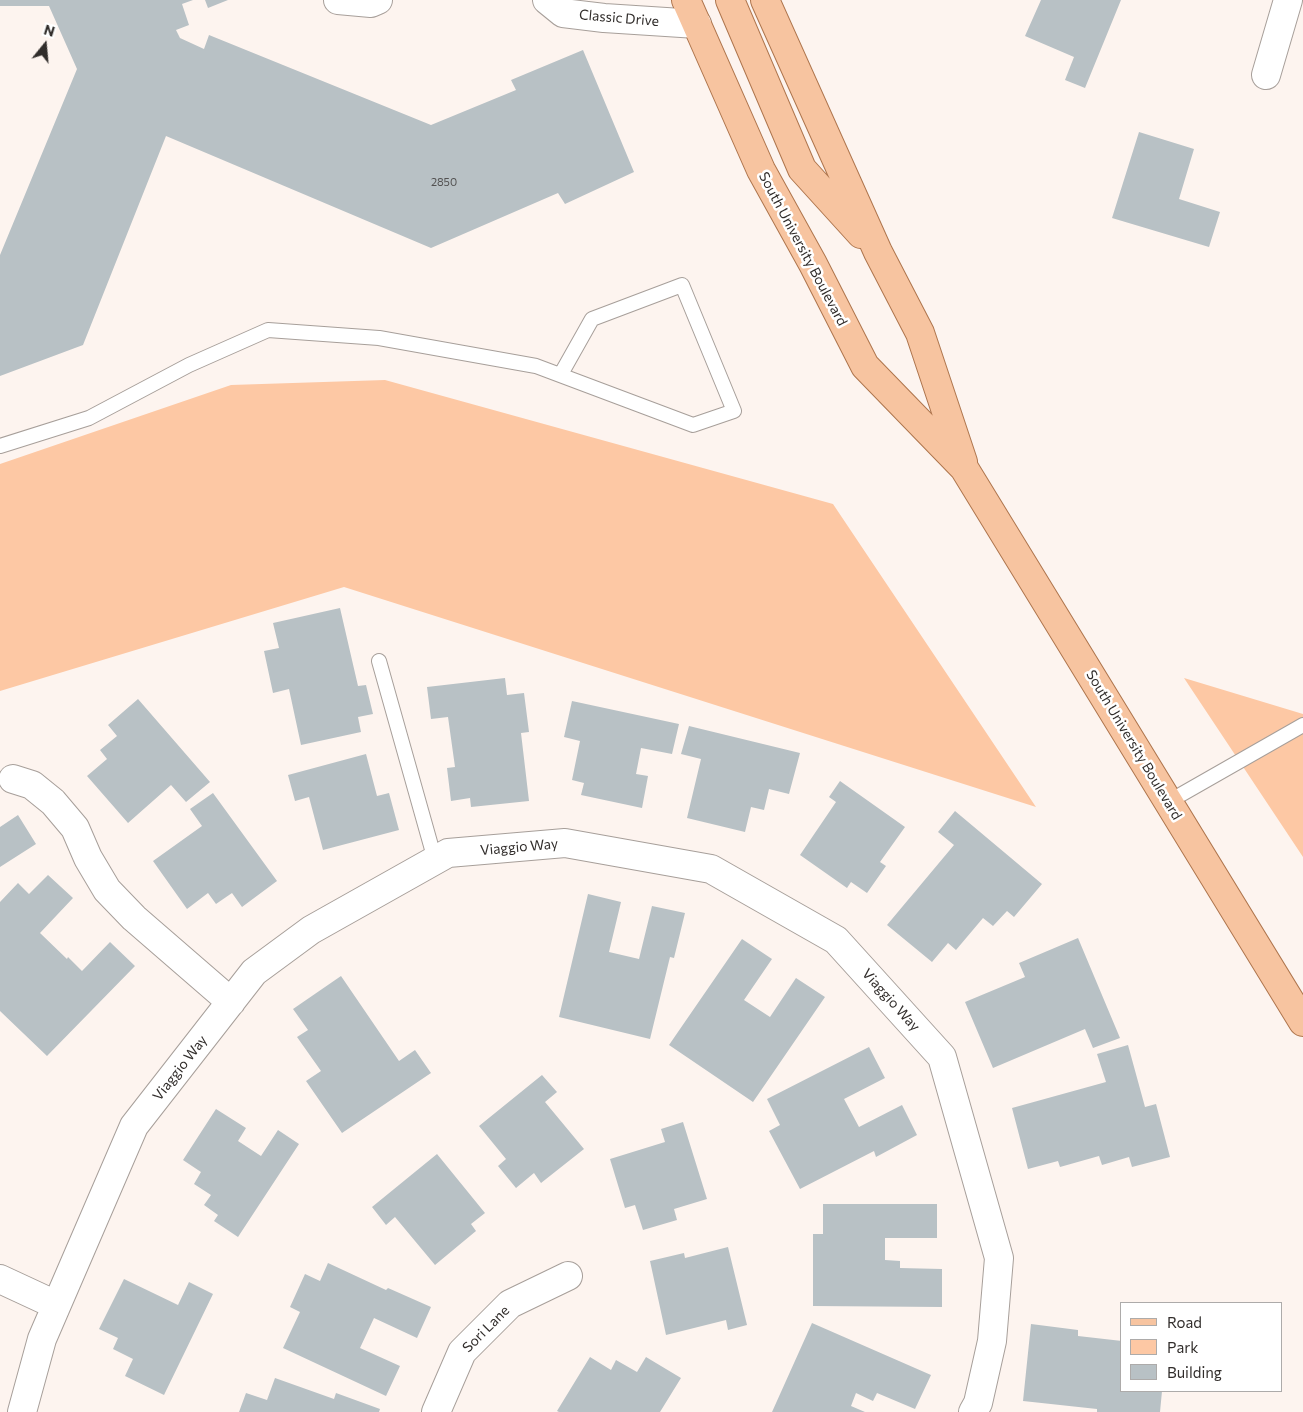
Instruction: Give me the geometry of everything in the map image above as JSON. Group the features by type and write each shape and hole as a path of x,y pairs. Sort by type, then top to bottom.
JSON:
{"main road":[{"path":"730,0 802,169 878,252"},
{"name":"South University Boulevard","path":"765,0 878,252 920,333 964,468"},
{"name":"South University Boulevard","path":"691,12 761,170 865,366 964,468 1303,1022"}],"street":[{"path":"338,0 371,2 378,0"},
{"name":"Classic Drive","path":"547,0 563,13 604,18 691,12"},
{"path":"1266,75 1288,0"},
{"path":"13,779 32,785 53,802 74,828 88,858 107,890 134,918 231,1002"},
{"name":"Viaggio Way","path":"22,1412 42,1339 134,1126 254,972 311,930 448,853 565,843 711,869 836,940 942,1057 999,1258 992,1341 978,1403 973,1412"},
{"name":"Sori Lane","path":"436,1412 462,1352 510,1304 568,1276"},
{"path":"0,1279 56,1305"}],"lane":[{"path":"0,446 89,418 189,365 268,330 379,338 536,366 693,425 734,410 682,285 592,319 561,374"},
{"path":"379,661 435,860"},
{"path":"1168,802 1303,725"}],"green space":[{"path":"385,380 833,504 1036,807 344,587 0,691 0,464 231,385"},
{"path":"1184,678 1303,714 1303,857"}],"building":[{"path":"0,0 193,0 182,4 189,25 176,30 180,38 204,49 209,35 431,125 516,90 511,80 583,50 634,172 565,204 558,193 431,248 166,136 83,345 0,376 0,255 77,69 49,6 0,6"},
{"path":"205,0 228,0 208,8"},
{"path":"1041,0 1121,0 1085,88 1065,80 1074,57 1025,36"},
{"path":"1139,132 1194,149 1179,199 1220,212 1209,247 1112,218"},
{"path":"340,608 358,686 366,685 373,714 358,717 361,732 301,745 289,689 273,693 264,651 279,648 273,623"},
{"path":"505,678 507,695 524,693 529,732 521,733 529,801 471,807 470,798 451,801 447,768 455,767 448,717 431,719 427,687"},
{"path":"138,699 210,782 186,802 171,785 128,823 87,776 107,759 100,750 117,736 108,725"},
{"path":"572,701 679,724 672,754 641,748 636,774 648,776 642,808 581,795 584,783 572,780 580,741 564,737"},
{"path":"689,726 800,753 789,794 769,789 764,810 751,807 745,832 687,818 701,759 681,754"},
{"path":"366,754 377,796 389,793 399,830 323,850 309,797 295,801 288,775"},
{"path":"840,781 905,827 880,862 886,866 867,893 851,882 847,888 800,855 836,802 829,797"},
{"path":"213,793 277,881 242,907 232,893 216,904 208,893 187,909 153,861 202,826 190,809"},
{"path":"955,811 1042,884 1014,917 1007,911 993,926 983,918 956,950 948,943 932,962 887,925 954,845 938,832"},
{"path":"18,815 36,844 0,867 0,827"},
{"path":"48,875 73,898 40,933 82,971 110,942 135,966 47,1056 0,1011 0,902 18,883 29,894"},
{"path":"588,894 621,902 609,952 639,959 652,906 685,913 674,958 670,957 650,1039 559,1017"},
{"path":"1078,938 1120,1038 1093,1048 1085,1029 993,1068 965,1002 1025,977 1019,963"},
{"path":"742,939 772,959 744,1000 770,1017 796,978 825,997 753,1102 669,1045"},
{"path":"341,976 399,1061 415,1050 431,1073 342,1133 306,1081 321,1071 297,1037 308,1030 293,1009"},
{"path":"1128,1045 1145,1107 1156,1104 1170,1157 1132,1167 1129,1157 1102,1165 1099,1156 1060,1167 1058,1161 1028,1169 1012,1108 1106,1082 1097,1054"},
{"path":"869,1047 885,1078 844,1099 859,1127 902,1105 917,1135 876,1157 874,1151 800,1189 769,1131 780,1125 767,1099"},
{"path":"542,1075 557,1092 545,1102 584,1149 541,1183 534,1173 516,1188 498,1166 506,1159 479,1126"},
{"path":"216,1109 246,1128 238,1141 261,1156 278,1130 299,1144 238,1237 214,1221 218,1215 204,1205 211,1195 194,1184 201,1172 183,1160"},
{"path":"683,1122 707,1199 674,1209 677,1220 643,1230 635,1205 625,1208 610,1159 665,1142 661,1129"},
{"path":"437,1154 485,1213 471,1224 476,1231 435,1265 395,1217 386,1225 372,1207"},
{"path":"823,1204 937,1204 937,1238 885,1238 885,1260 900,1261 900,1268 942,1269 942,1307 813,1306 813,1234 823,1234"},
{"path":"728,1247 747,1325 728,1330 726,1320 666,1335 650,1261 684,1253 685,1258"},
{"path":"328,1263 386,1290 388,1288 431,1307 417,1338 374,1318 360,1348 400,1366 386,1396 283,1348 300,1312 290,1307 305,1274 320,1281"},
{"path":"124,1279 178,1305 189,1282 213,1294 164,1395 125,1376 133,1359 113,1349 118,1338 99,1329"},
{"path":"812,1323 931,1375 915,1409 877,1393 873,1401 856,1393 851,1406 865,1412 772,1412"},
{"path":"1031,1324 1078,1330 1078,1336 1120,1341 1120,1392 1162,1392 1160,1412 1097,1412 1097,1409 1023,1401"},
{"path":"590,1357 611,1370 616,1360 637,1372 646,1357 681,1378 660,1412 557,1411"},
{"path":"275,1378 334,1399 336,1393 380,1409 379,1412 239,1412 246,1393 267,1400"}]}
